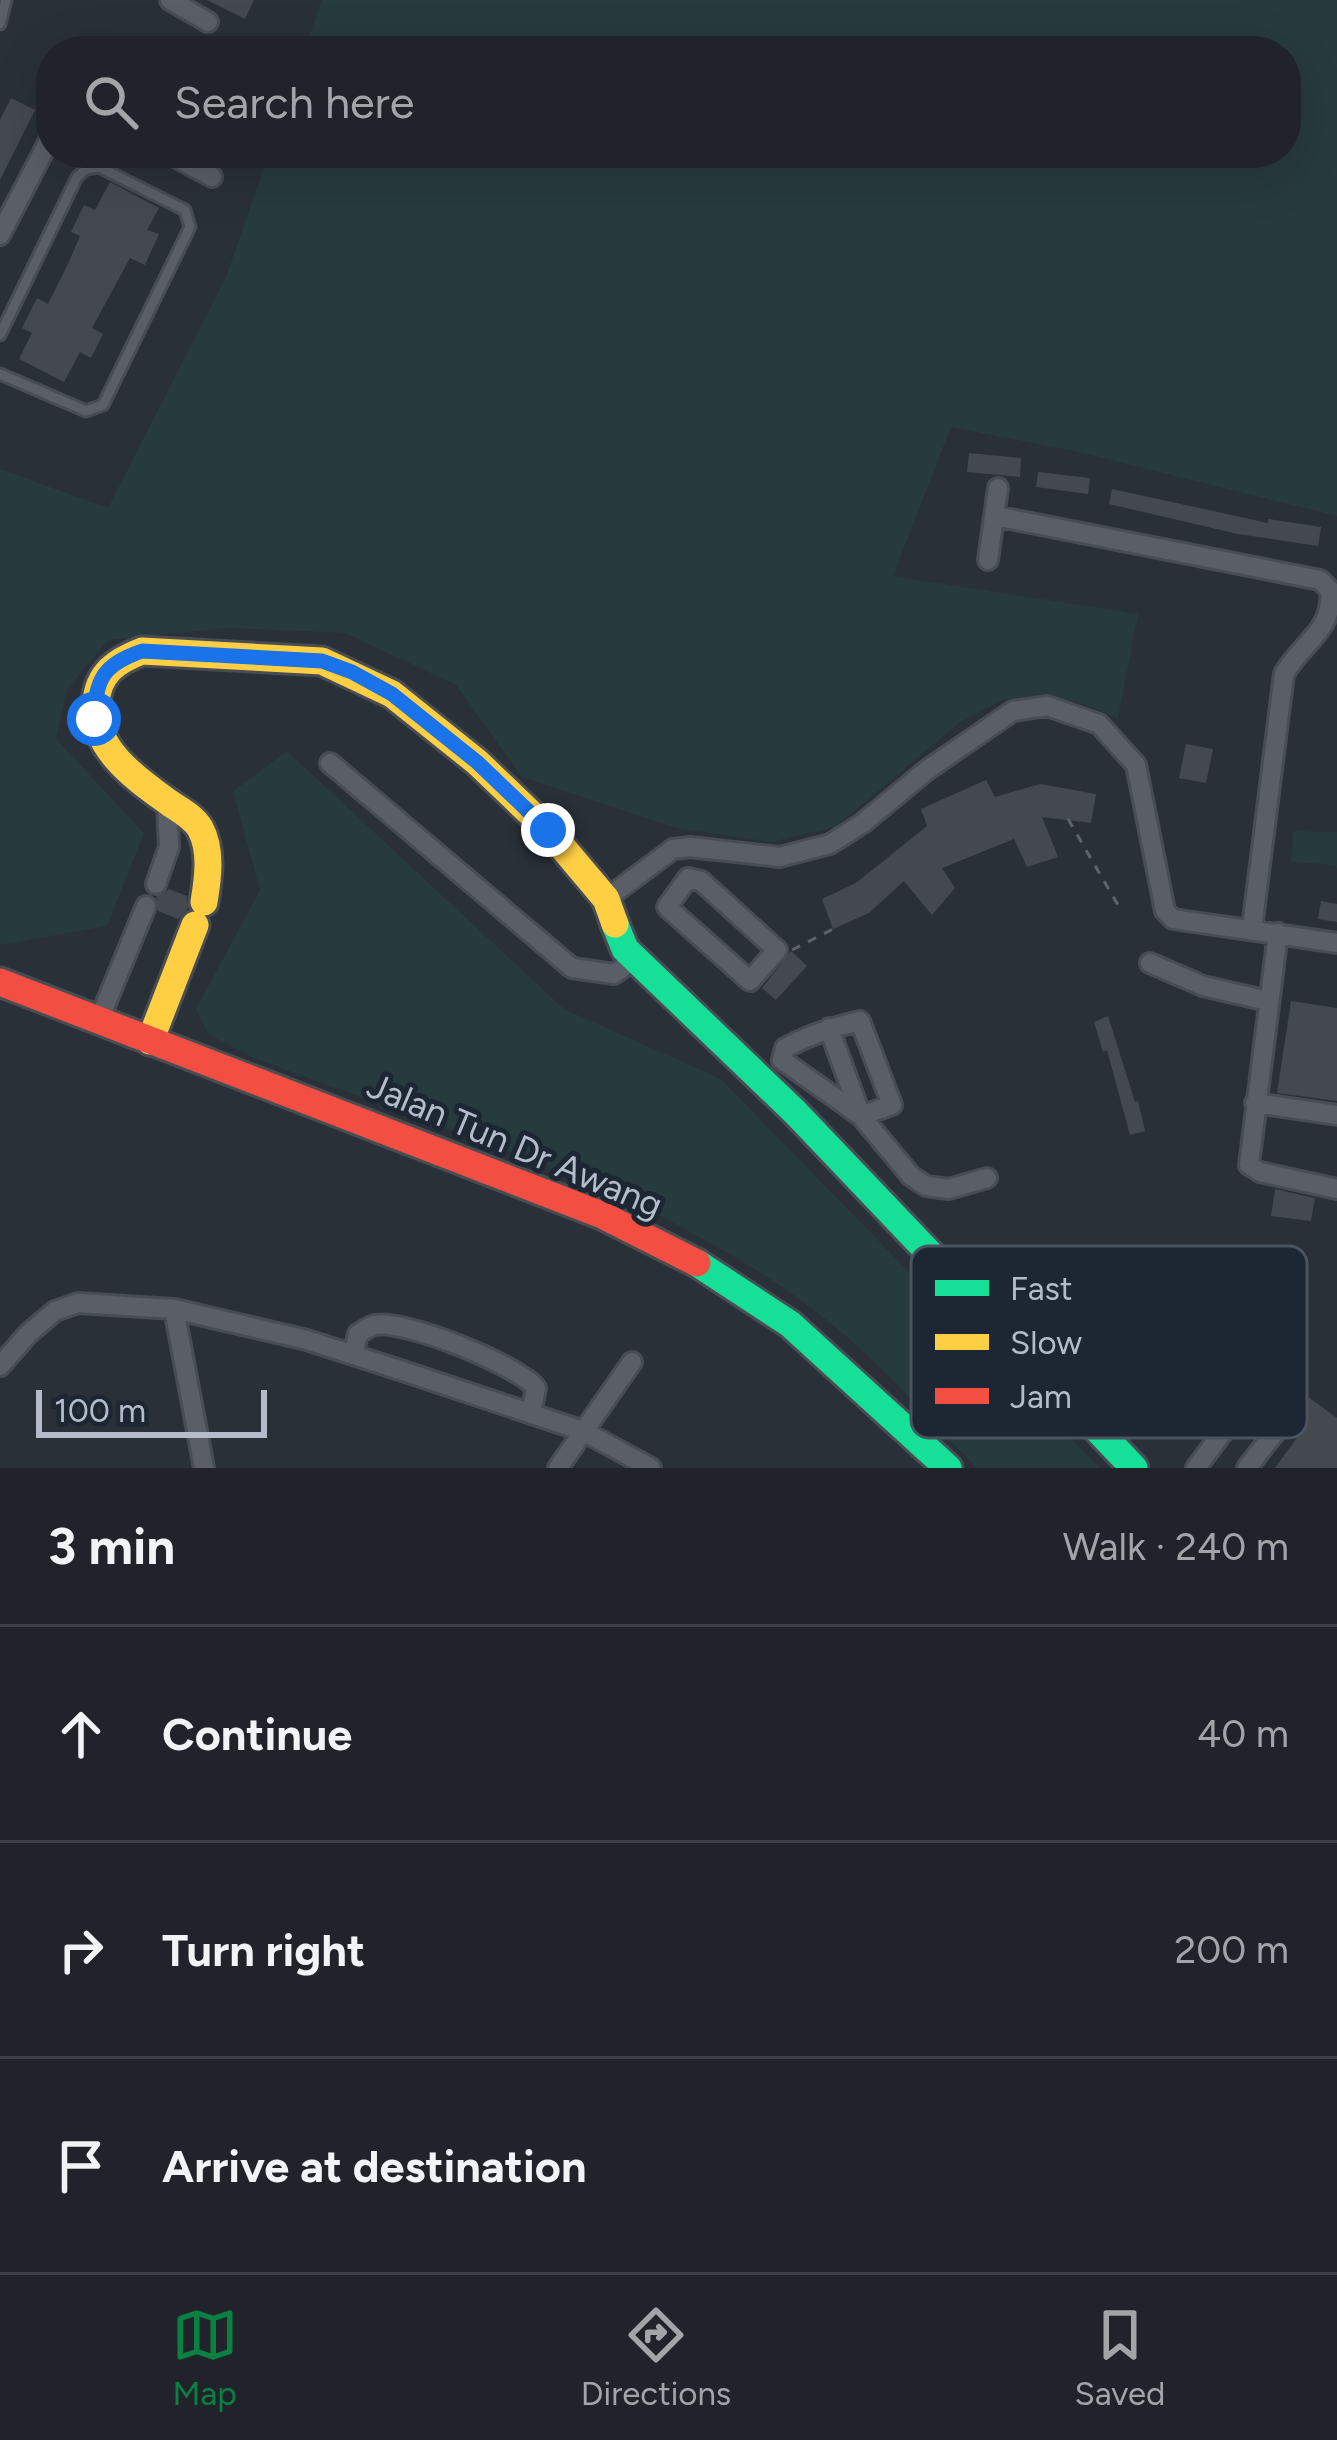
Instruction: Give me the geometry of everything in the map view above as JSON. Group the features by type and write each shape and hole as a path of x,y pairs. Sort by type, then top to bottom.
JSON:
{"street":[{"path":"170,0 208,22"},
{"path":"0,235 36,166"},
{"path":"196,168 212,177"},
{"path":"988,560 998,488"},
{"path":"995,516 1320,580 1330,590 1326,625 1292,659 1284,674 1252,928"},
{"path":"150,1041 200,914 209,873 206,847 196,821 106,749 94,719 100,680 116,660 142,651 322,661 392,694 477,762 548,830 606,899 625,950 785,1102 922,1246"},
{"path":"606,899 673,849 780,857 830,844 1013,711 1047,706 1099,724 1136,765 1166,910 1173,919 1337,943"},
{"path":"330,763 572,968 614,974 634,959"},
{"path":"156,884 169,847 167,801"},
{"path":"715,894 723,851"},
{"path":"688,878 701,881 715,894 777,950 750,981 667,907 688,878"},
{"path":"99,1020 146,906"},
{"path":"1278,933 1249,1165 1260,1172 1337,1190"},
{"path":"1150,963 1203,986 1268,1001"},
{"name":"Jalan Tun Dr Awang","path":"0,982 602,1215 692,1260 790,1324 911,1435"},
{"path":"861,1115 892,1106 860,1022 829,1028 785,1048 782,1060 861,1115 911,1176 926,1186 949,1189 987,1178"},
{"path":"829,1028 861,1115"},
{"path":"785,1102 798,1070"},
{"path":"785,1102 824,1087"},
{"path":"1255,1102 1337,1115"},
{"path":"0,1366 55,1311 78,1303 174,1309 352,1354 583,1431 651,1468"},
{"path":"174,1309 204,1468"},
{"path":"352,1354 358,1334 376,1325 449,1341 527,1376 536,1388 531,1414"},
{"path":"558,1468 632,1362"},
{"name":"Jalan Tun Dr Awang","path":"914,1438 947,1468"},
{"path":"1105,1438 1134,1468"},
{"path":"1196,1468 1218,1438"},
{"path":"1247,1468 1270,1438"}],"lane":[{"path":"0,24 6,0"},
{"path":"0,335 77,177 92,168"},
{"path":"0,374 86,411 104,405 190,226 185,210 101,168"}],"path":[{"path":"1068,819 1122,912"},
{"path":"791,951 833,929"}],"green space":[{"path":"322,0 1337,0 1337,516 1079,452 951,427 893,576 1138,614 1118,718 1083,704 1041,697 1002,700 959,723 835,827 771,842 677,828 522,777 456,685 345,633 229,628 108,640 67,689 56,739 144,833 107,926 0,945 0,469 108,508 226,277 264,168 1301,168 1301,36 309,36"},
{"path":"287,751 564,1009 721,1079 911,1274 911,1399 834,1326 771,1279 702,1238 556,1170 254,1058 209,1035 196,1009 260,890 233,791"},
{"path":"1293,831 1337,832 1337,869 1335,865 1291,862"},
{"path":"948,1438 1071,1438 1100,1468 977,1468"}],"building":[{"path":"207,0 254,0 245,19"},
{"path":"11,98 35,110 0,180 0,120"},
{"path":"110,182 159,208 147,230 159,234 145,265 130,258 92,328 103,334 91,358 80,352 64,382 19,359 32,333 22,328 37,298 48,304 80,236 71,232 84,205 95,210"},
{"path":"969,453 1021,458 1020,477 967,472"},
{"path":"1038,472 1090,478 1088,494 1036,487"},
{"path":"1112,489 1268,523 1268,519 1321,527 1318,546 1238,534 1109,504"},
{"path":"1186,744 1213,749 1206,783 1179,778"},
{"path":"986,780 995,797 1040,784 1096,794 1091,823 1042,817 1058,857 1027,867 1014,839 942,868 955,888 932,915 904,881 869,913 833,929 822,899 856,883 927,826 921,809"},
{"path":"169,889 187,896 188,909 178,919 158,911 156,897"},
{"path":"1321,901 1337,904 1337,922 1318,919"},
{"path":"791,951 807,966 776,1000 762,988"},
{"path":"1291,1001 1337,1008 1337,1101 1277,1093"},
{"path":"1108,1016 1145,1131 1130,1135 1107,1050 1103,1052 1094,1022"},
{"path":"1275,1189 1315,1198 1311,1221 1271,1216"},
{"path":"1307,1396 1337,1418 1337,1468 1275,1468 1297,1438 1307,1438"}],"traffic: fast":[{"path":"615,924 625,949 795,1112 923,1246"},
{"path":"697,1263 790,1324 911,1434"},
{"path":"915,1438 948,1468"},
{"path":"1105,1438 1134,1468"}],"traffic: slow":[{"path":"204,902 208,855 200,828 120,762 101,735 97,720 97,693 105,676 142,651 322,661 392,694 477,762 548,830 606,899 615,924"},
{"path":"150,1041 195,925"}],"traffic: jam":[{"path":"0,982 602,1215 697,1263"}],"route":[{"path":"94,719 100,680 116,660 142,651 322,661 392,694 477,762 548,830"}]}
